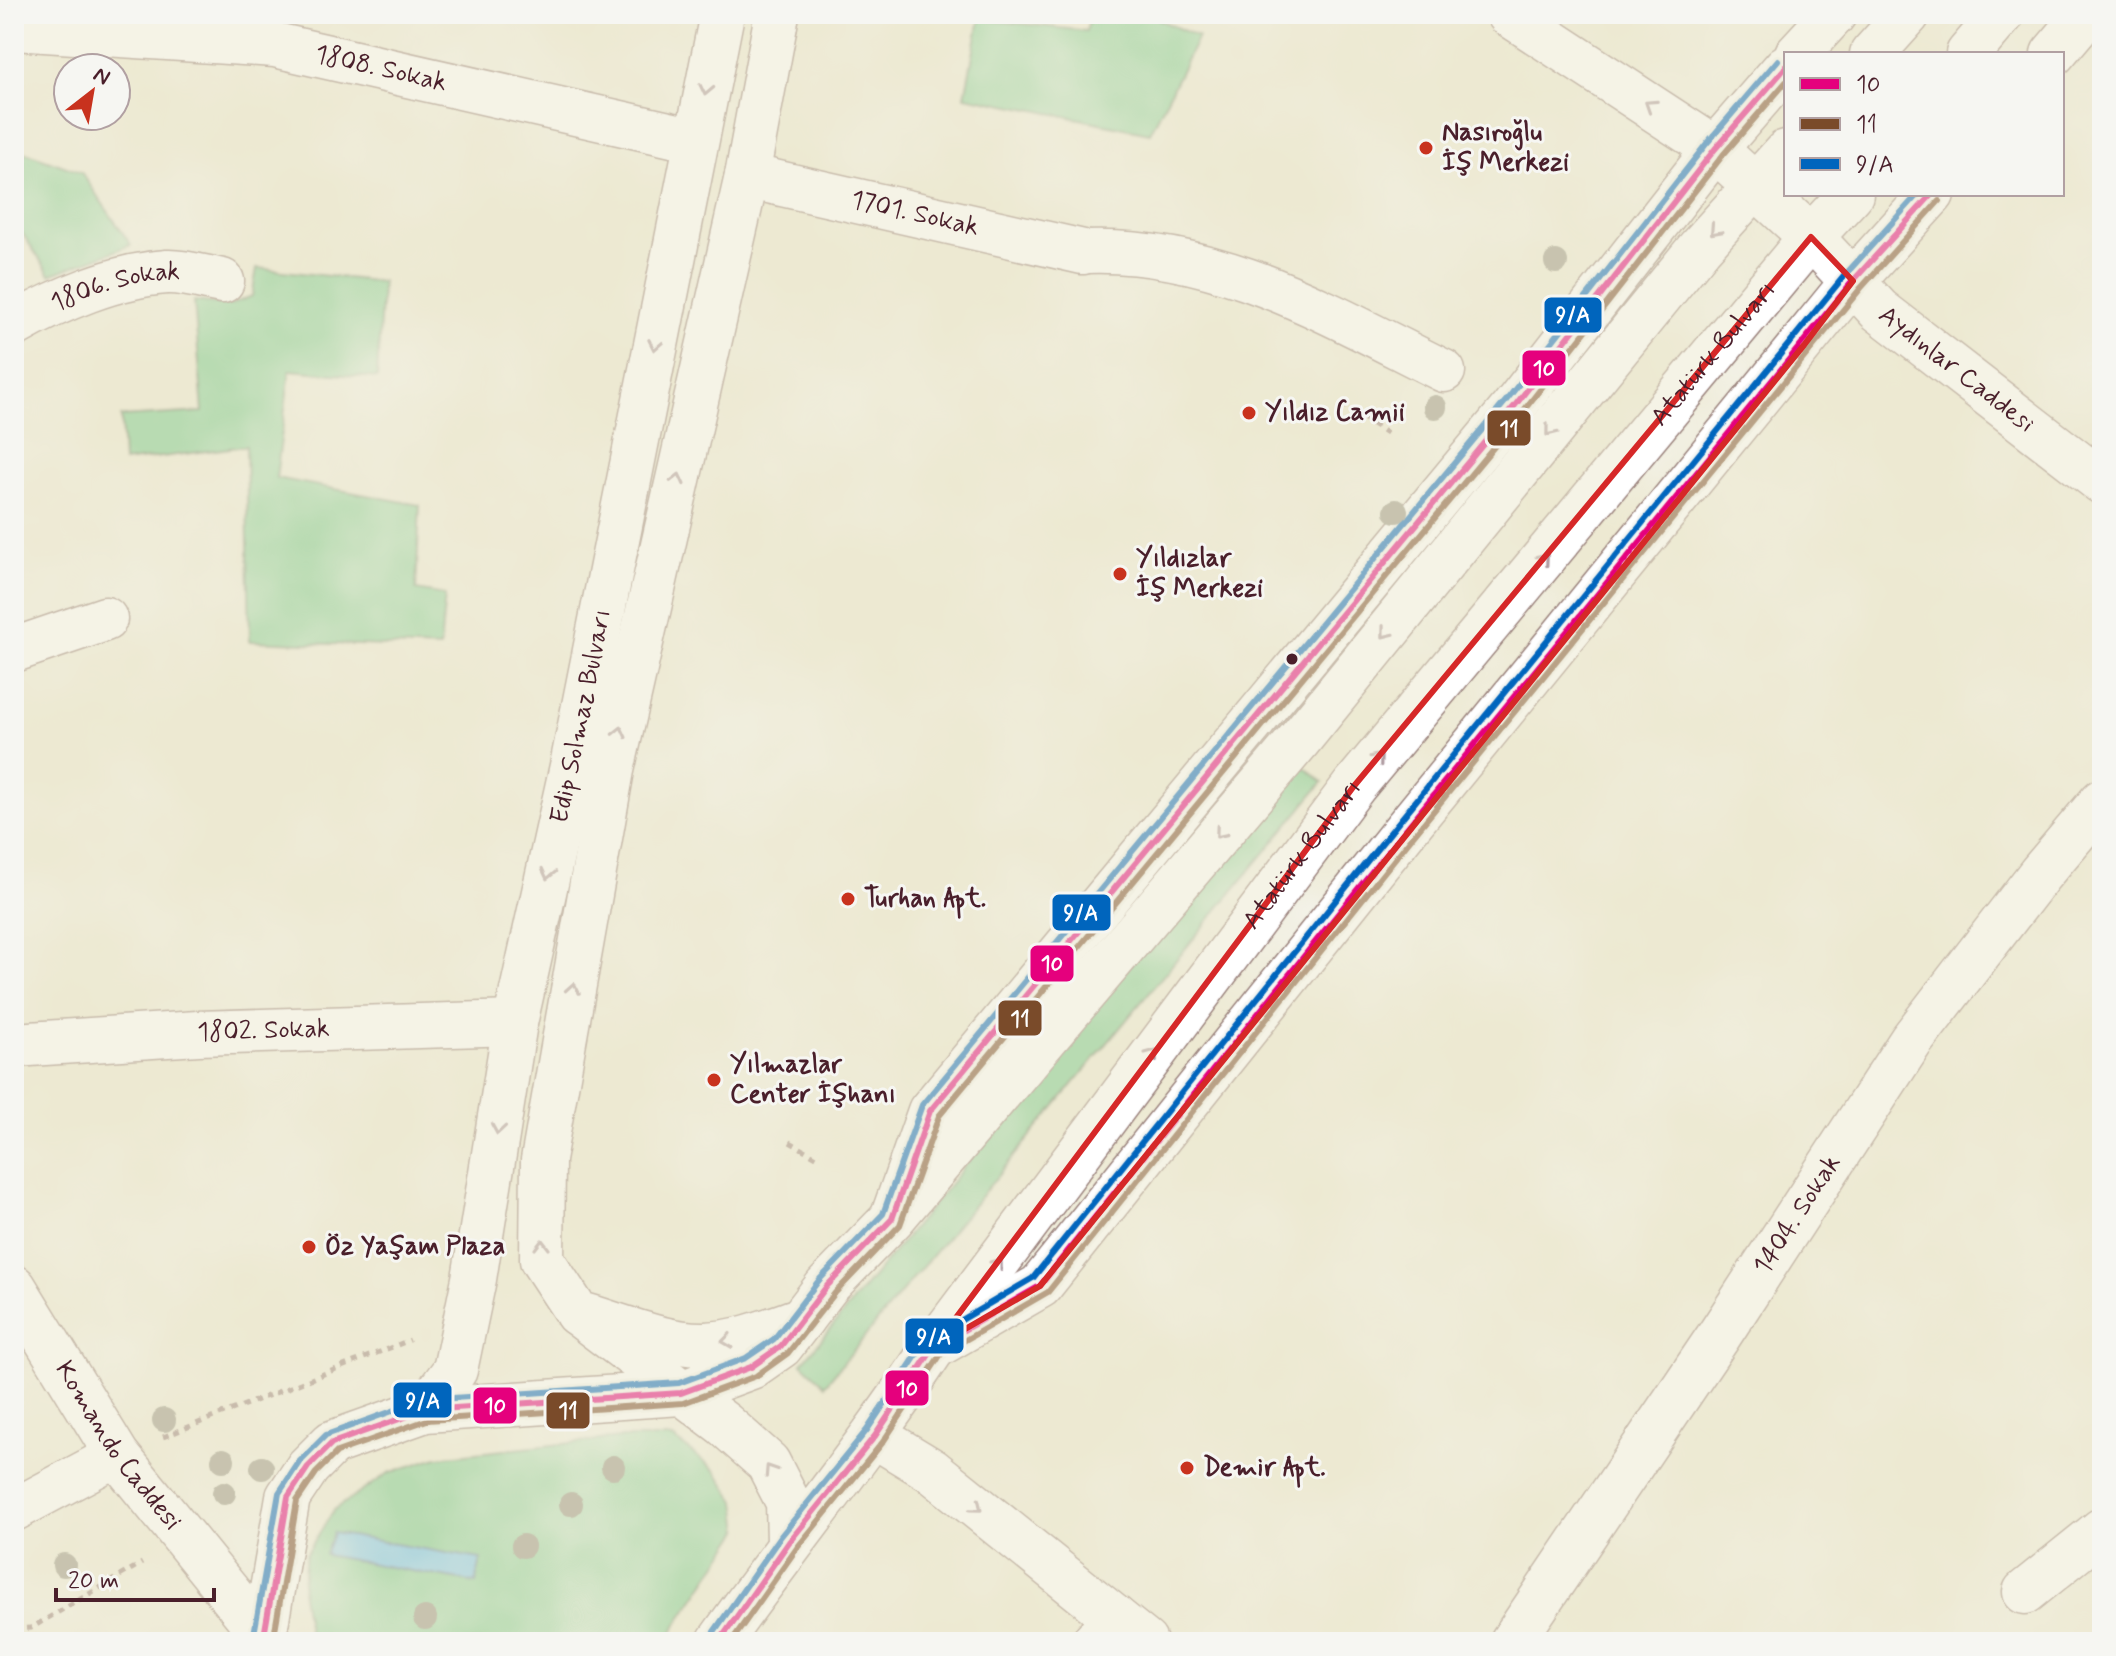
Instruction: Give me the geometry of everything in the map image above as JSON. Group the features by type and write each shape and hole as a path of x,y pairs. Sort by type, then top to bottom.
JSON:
{"main road":[{"name":"Edip Solmaz Bulvarı","path":"425,1410 455,1370 474,1279 515,1023 575,751 722,14"},
{"name":"Edip Solmaz Bulvarı","path":"777,14 747,176 612,770 543,1160 542,1260 577,1313 768,1463 788,1502 789,1542"},
{"name":"Aydınlar Caddesi","path":"1509,14 1715,149 1811,237 1879,310 2102,482"},
{"path":"1799,52 1834,14"},
{"path":"1874,52 1908,14"},
{"path":"1970,52 2002,14"},
{"path":"2055,52 2087,14"},
{"name":"1808. Sokak","path":"14,28 275,45 695,140"},
{"path":"892,1219 930,1111 1503,421 1715,149 1784,69"},
{"path":"263,1639 288,1497 308,1467 332,1443 425,1410 681,1393 751,1367 781,1346 827,1286 892,1219 1299,740 1700,247 1784,154"},
{"name":"1701. Sokak","path":"747,176 1083,252"},
{"name":"Atatürk Bulvarı","path":"719,1642 789,1542 875,1436 934,1347 1354,786 1811,237 1849,196"},
{"path":"934,1347 1040,1286 1405,830 1853,281 1930,196"},
{"name":"1806. Sokak","path":"14,325 43,309 114,284 168,271 222,281"},
{"path":"14,650 105,619"},
{"name":"1404. Sokak","path":"1512,1642 1718,1337 1911,1041 2040,874 2102,801"},
{"name":"1802. Sokak","path":"14,1045 198,1033 515,1023"},
{"name":"Komando Caddesi","path":"14,1287 117,1455 263,1639"},
{"path":"577,1313 676,1341 705,1344 751,1337 802,1319"},
{"path":"875,1436 931,1470 1023,1544 1118,1634"},
{"path":"2025,1592 2102,1530"}],"street":[{"path":"1083,252 1126,250 1185,259 1252,280 1444,371"},
{"path":"14,1510 117,1455"}],"path":[{"path":"1342,404 1391,436"},
{"path":"790,1142 820,1159"},
{"path":"117,1455 464,1317"},
{"path":"14,1629 31,1628 120,1579 149,1558"}],"highlighted area":[{"path":"1811,237 1853,281 1804,345 1040,1286 934,1347 1354,786"}],"green space":[{"path":"1091,14 1147,14 1198,37 1150,133 965,96 980,19 1086,31"},
{"path":"14,152 28,153 81,172 131,245 50,275 14,221"},
{"path":"257,268 382,282 377,378 290,370 276,478 420,505 416,590 445,595 440,648 250,641 246,446 123,462 121,417 203,412 194,301 230,305 252,296"},
{"path":"1298,762 1323,782 825,1385 802,1363"},
{"path":"619,1438 673,1438 716,1471 736,1501 740,1530 665,1642 310,1642 302,1595 306,1554 334,1510 389,1473 437,1457"}],"water":[{"path":"333,1533 481,1559 476,1583 325,1555"}],"transit line":[{"name":"9/A","path":"253,1640 279,1493 300,1461 326,1435 423,1400 679,1383 746,1358 774,1339 820,1279 883,1214 922,1105 1505,402 1707,143 1778,60"},
{"name":"10","path":"263,1642 288,1497 308,1467 332,1443 425,1410 681,1393 751,1367 781,1346 827,1286 892,1219 930,1111 1513,408 1715,149 1784,69"},
{"name":"11","path":"273,1642 297,1501 316,1473 337,1452 427,1420 683,1403 756,1376 788,1353 835,1293 900,1225 939,1116 1521,414 1723,155 1784,84"},
{"name":"9/A","path":"711,1636 781,1536 867,1430 926,1341 1033,1278 1397,824 1845,275 1916,196"},
{"name":"10","path":"719,1642 789,1542 875,1436 934,1347 1040,1286 1405,830 1853,281 1930,196"},
{"name":"11","path":"731,1642 797,1548 883,1442 941,1354 1048,1292 1413,836 1861,288 1939,201"}],"place":[{"name":"Nasıroğlu İş Merkezi","path":"1426,148"},
{"name":"Yıldız Camii","path":"1249,413"},
{"name":"Yıldızlar İş Merkezi","path":"1120,574"},
{"name":"Turhan Apt.","path":"848,899"},
{"name":"Yılmazlar Center İşhanı","path":"714,1080"},
{"name":"Öz Yaşam Plaza","path":"309,1247"},
{"name":"Demir Apt.","path":"1187,1468"}]}
